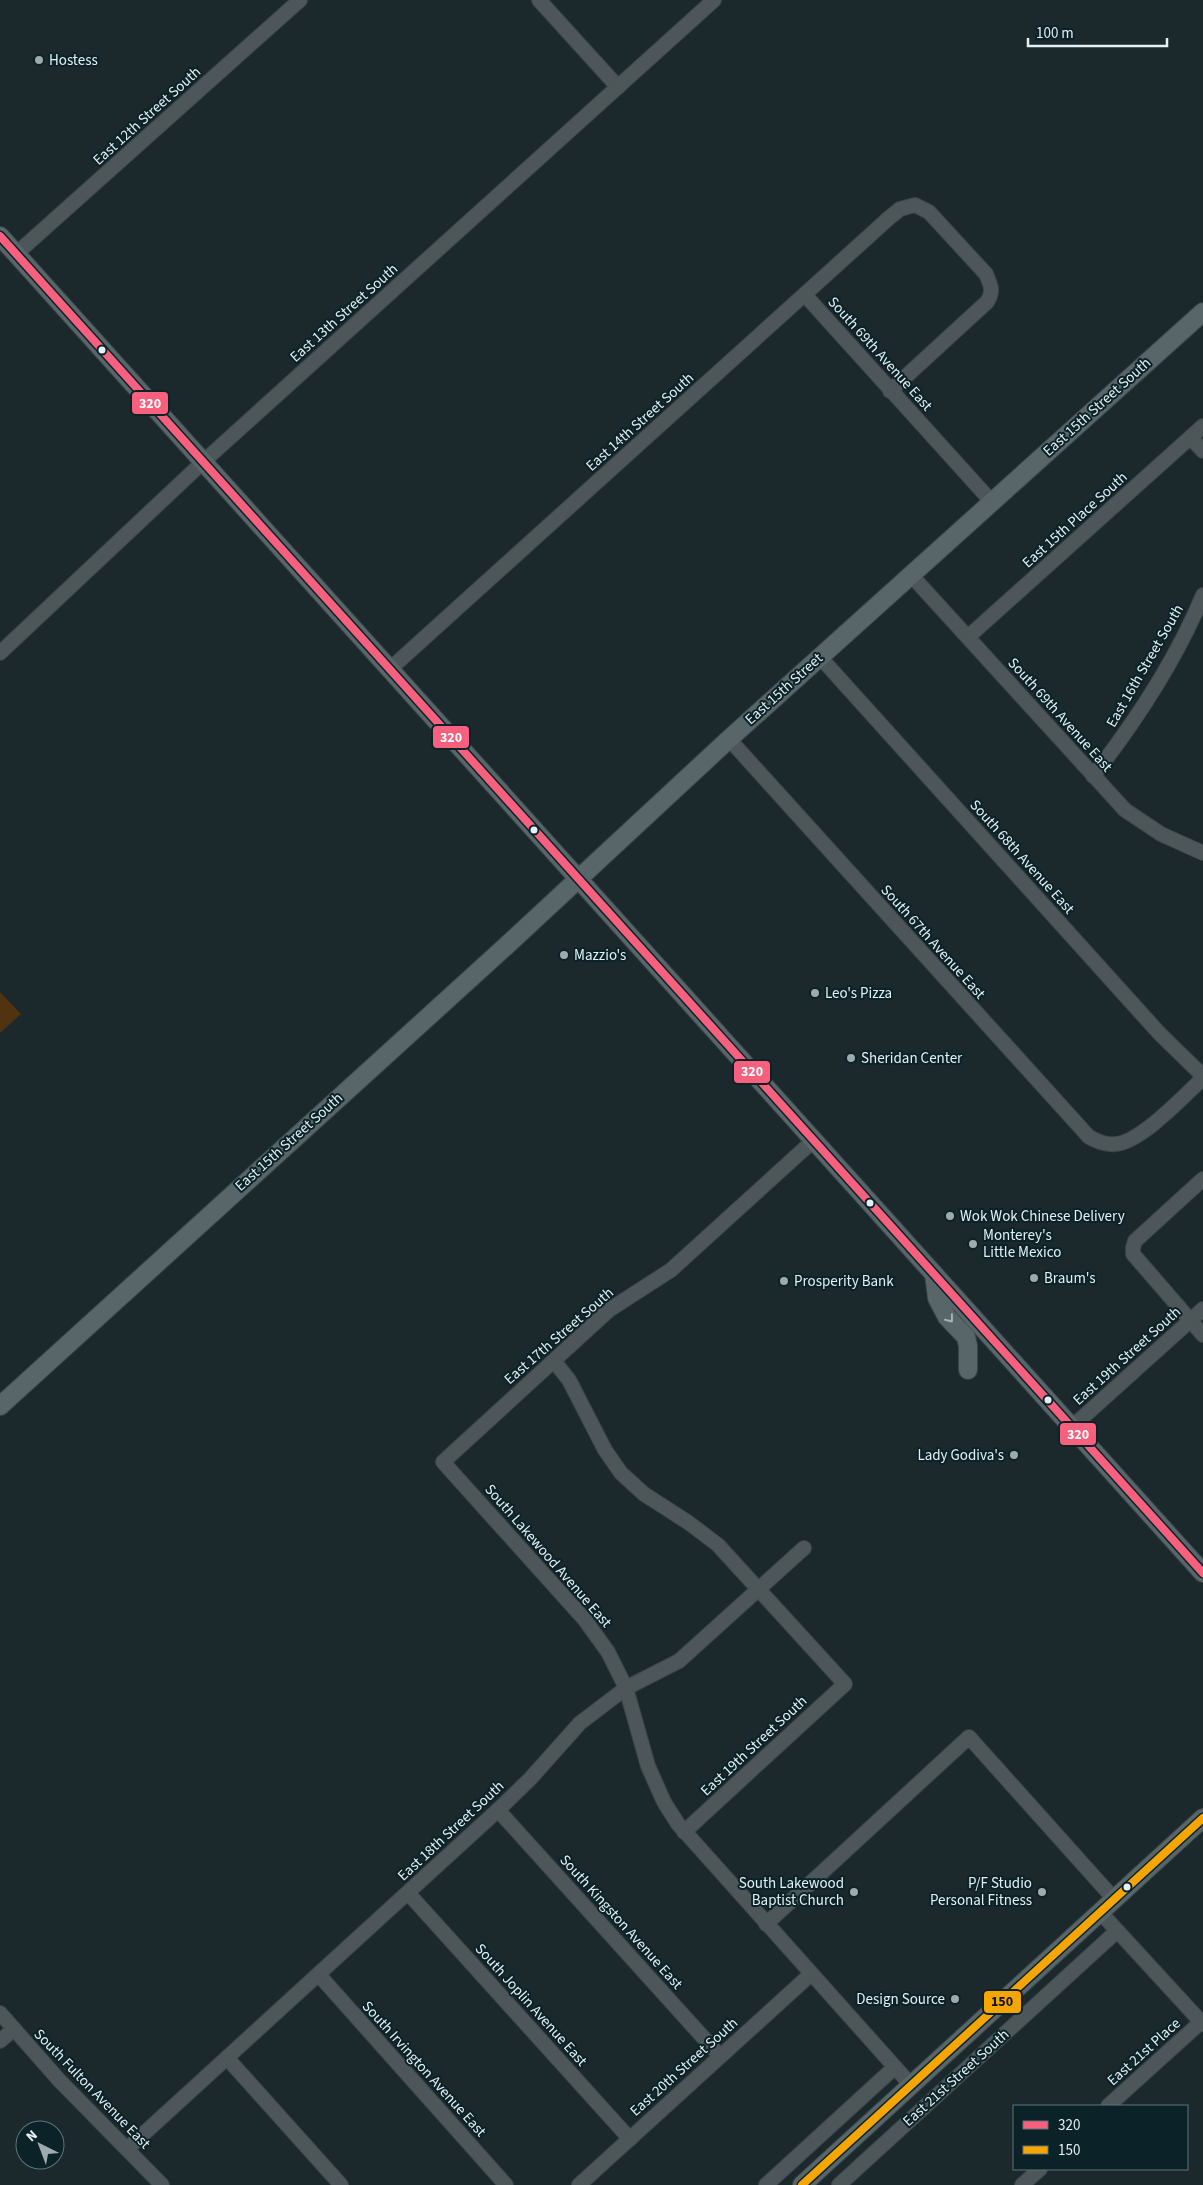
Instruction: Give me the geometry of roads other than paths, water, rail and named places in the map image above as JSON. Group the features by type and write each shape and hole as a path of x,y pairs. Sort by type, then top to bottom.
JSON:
{"main road":[{"path":"6,247 203,462 1203,1572"},
{"name":"East 15th Street South","path":"992,502 1203,312"},
{"name":"East 15th Street","path":"578,879 729,739 992,502"},
{"name":"East 15th Street South","path":"0,1406 578,879"},
{"path":"934,1274 937,1298 947,1317 966,1336 968,1370"},
{"name":"East 21st Street South","path":"802,2185 1203,1818"}],"street":[{"name":"East 12th Street South","path":"6,247 300,0"},
{"path":"539,0 618,87"},
{"name":"East 13th Street South","path":"0,653 203,462 714,0"},
{"name":"East 14th Street South","path":"390,670 889,218 900,209 915,205 929,212 986,274 992,287 992,294 987,302 890,391"},
{"name":"South 69th Avenue East","path":"805,295 992,502"},
{"name":"East 15th Place South","path":"968,637 1203,426"},
{"path":"1191,438 1203,451"},
{"name":"South 69th Avenue East","path":"911,575 1125,810 1144,824 1178,844 1203,853"},
{"name":"East 16th Street South","path":"1093,776 1120,741 1146,701 1189,628 1203,594"},
{"name":"South 68th Avenue East","path":"820,657 1159,1033 1203,1077"},
{"name":"South 67th Avenue East","path":"729,739 1084,1132 1104,1144 1126,1142 1143,1132 1203,1077"},
{"name":"East 17th Street South","path":"443,1462 609,1310 671,1270 814,1140"},
{"path":"1203,1179 1135,1241 1132,1248 1133,1254 1203,1335"},
{"name":"East 19th Street South","path":"1072,1427 1203,1309"},
{"path":"554,1360 570,1380 605,1450 621,1472 644,1494 689,1523 718,1545 759,1589"},
{"name":"South Lakewood Avenue East","path":"443,1462 586,1620 608,1652 626,1688 648,1766 664,1802 684,1832 911,2085"},
{"name":"East 18th Street South","path":"127,2149 498,1810 530,1779 580,1723 626,1688 679,1661 804,1548"},
{"name":"East 19th Street South","path":"684,1832 845,1684 759,1589"},
{"path":"766,1924 969,1737 1115,1900"},
{"name":"South Kingston Avenue East","path":"498,1810 720,2056"},
{"name":"South Joplin Avenue East","path":"408,1892 630,2139"},
{"path":"1100,1913 1202,2023"},
{"name":"East 21st Street South","path":"839,2185 1117,1931"},
{"name":"East 20th Street South","path":"579,2185 811,1974"},
{"name":"South Irvington Avenue East","path":"318,1975 506,2185"},
{"name":"South Fulton Avenue East","path":"0,2013 58,2080 162,2185"},
{"name":"East 21st Place","path":"1109,2105 1202,2023"},
{"path":"0,2041 14,2029"},
{"path":"227,2058 340,2185"},
{"path":"766,2185 895,2067"},
{"path":"1022,2185 1039,2170"}],"place":[{"name":"Hostess","path":"39,60"},
{"name":"Mazzio's","path":"564,955"},
{"name":"Leo's Pizza","path":"815,993"},
{"name":"Sheridan Center","path":"851,1058"},
{"name":"Wok Wok Chinese Delivery","path":"950,1216"},
{"name":"Monterey's Little Mexico","path":"973,1244"},
{"name":"Braum's","path":"1034,1278"},
{"name":"Prosperity Bank","path":"784,1281"},
{"name":"Lady Godiva's","path":"1014,1455"},
{"name":"South Lakewood Baptist Church","path":"854,1892"},
{"name":"P/F Studio Personal Fitness","path":"1042,1892"},
{"name":"Design Source","path":"955,1999"}]}
